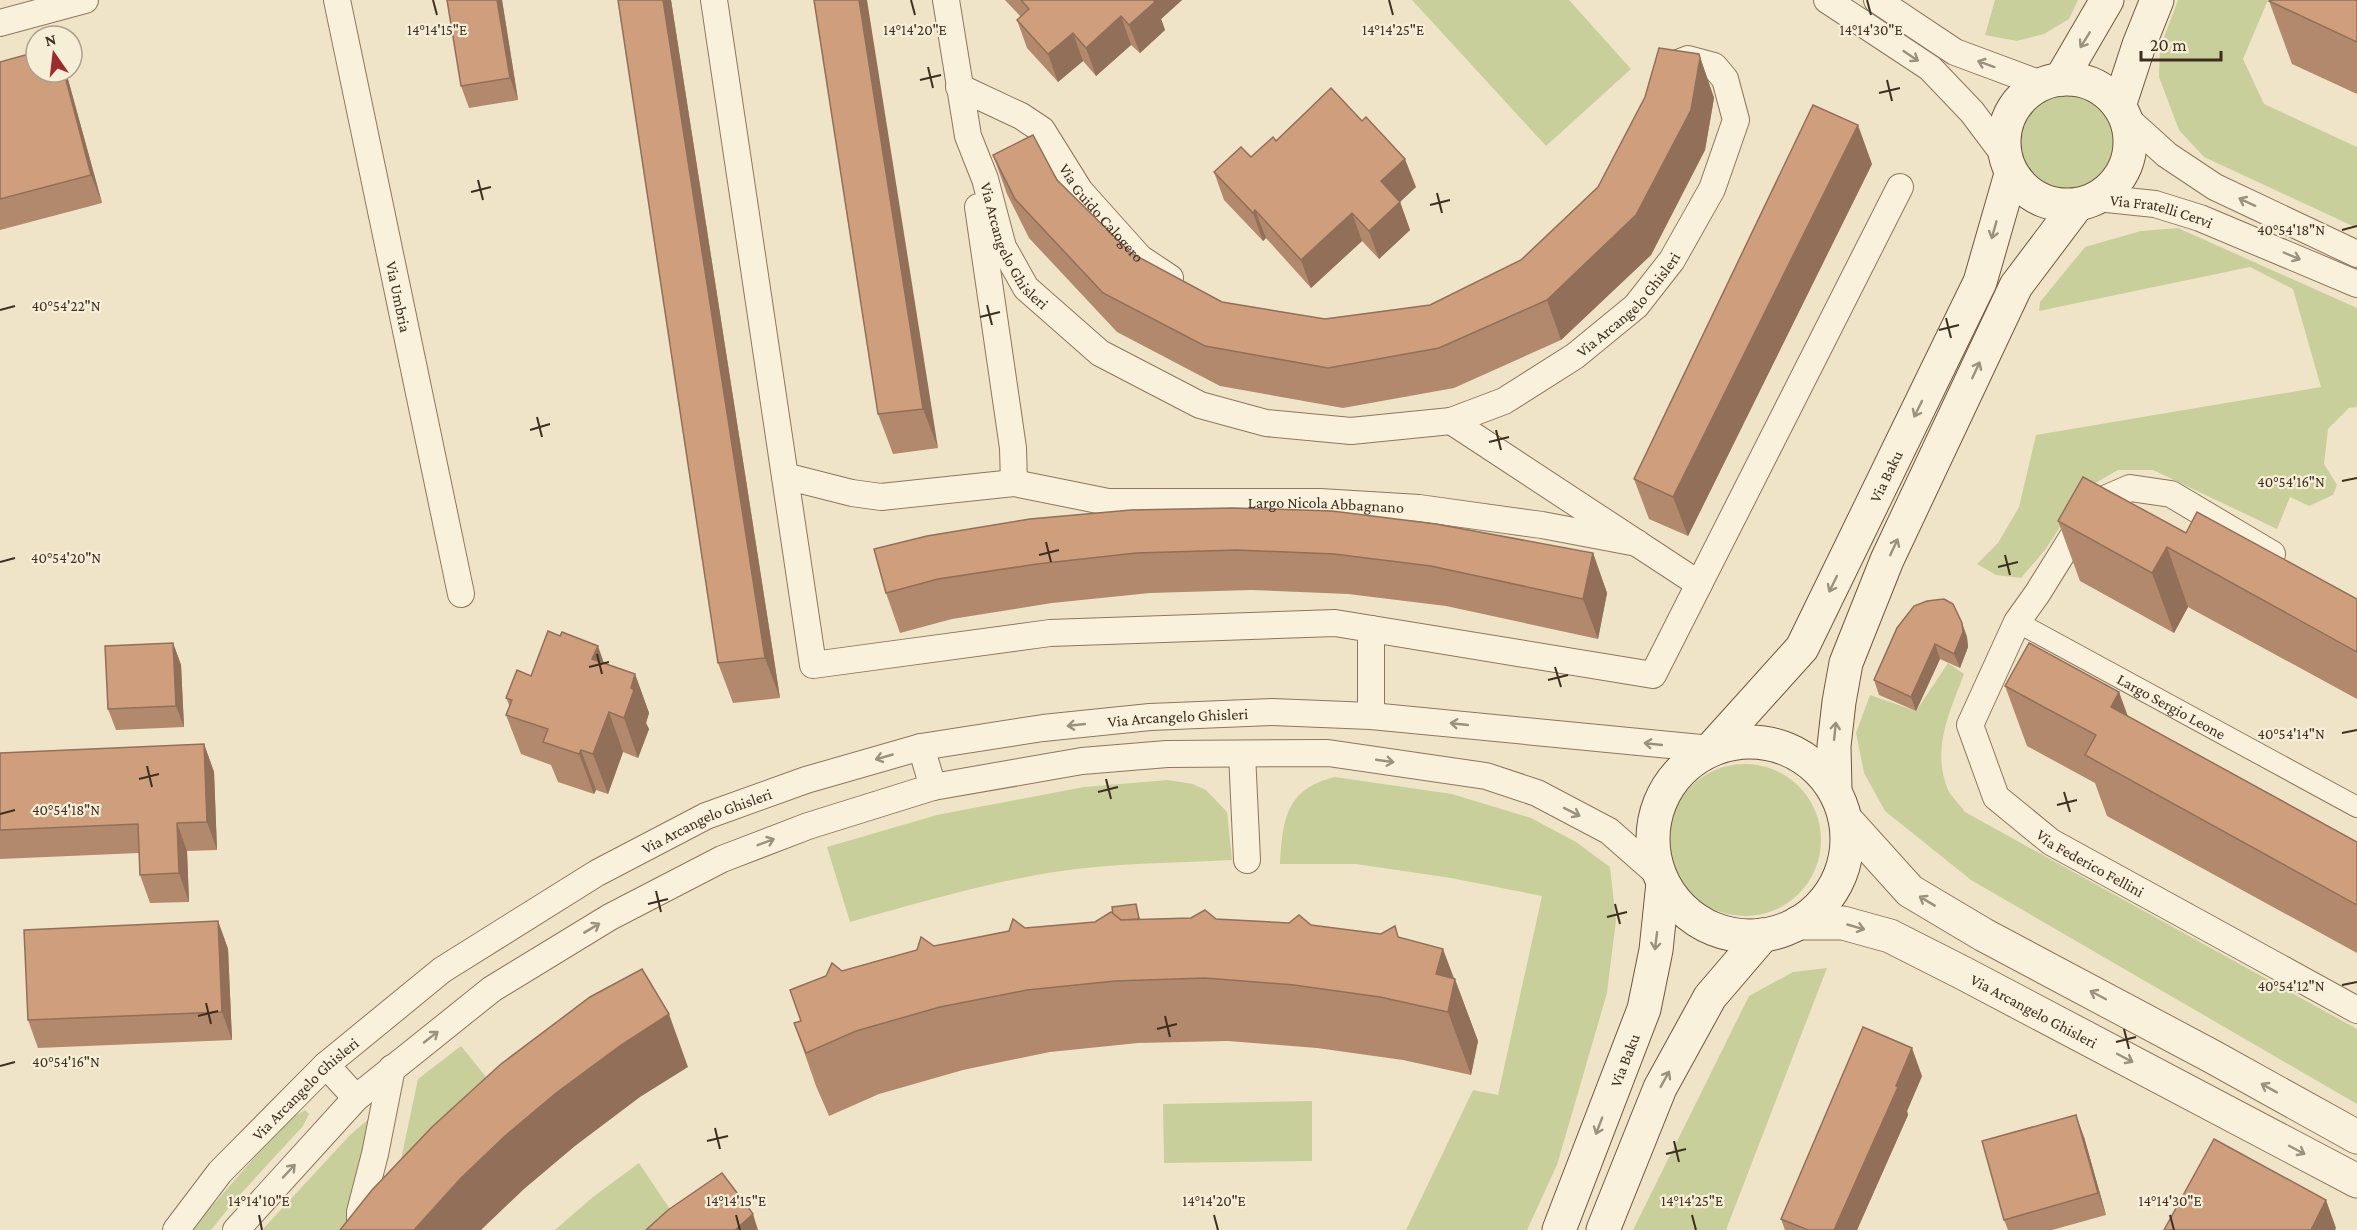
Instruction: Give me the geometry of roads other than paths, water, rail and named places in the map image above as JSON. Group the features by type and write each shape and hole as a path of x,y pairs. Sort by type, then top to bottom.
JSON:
{"main road":[{"path":"2051,82 2107,0"},
{"path":"2122,111 2139,45 2157,0"},
{"path":"2087,202 2058,205 2039,200 2023,189 2008,165 2004,134 2010,114 2023,96 2051,82 2080,80 2099,88 2122,111 2130,135 2129,154 2123,171 2112,187 2087,202 2016,286 1887,560 1846,663 1839,702 1834,746 1840,805 1845,859 1834,888 1813,913 1798,923 1763,935 1747,936 1710,928 1679,906 1661,879 1652,838 1660,801 1680,770 1711,749 1730,743 1761,742 1800,754 1830,782 1840,805 1910,891 1984,935 2357,1137"},
{"name":"Via Baku","path":"1711,749 1802,648 1980,282 2008,165"},
{"name":"Via Baku","path":"1559,1230 1644,1009 1656,950 1661,879"},
{"name":"Via Arcangelo Ghisleri","path":"1798,923 1843,923 1890,936 2357,1181"},
{"path":"1603,1230 1660,1088 1710,997 1763,935"}],"street":[{"path":"0,23 85,0"},
{"name":"Via Umbria","path":"337,0 461,594"},
{"path":"714,0 813,665 1050,633 1335,623 1653,675 1900,187"},
{"name":"Via Arcangelo Ghisleri","path":"946,0 968,136 985,179 1003,248 1026,288 1100,353 1200,405 1266,423 1351,432 1451,421 1504,401 1575,356 1636,306 1672,260 1712,189 1736,120 1725,79 1714,66 1688,59 1665,67 1658,89"},
{"path":"1827,0 1930,68 1972,112 2008,165"},
{"path":"1877,0 1955,52 2051,82"},
{"name":"Via Guido Calogero","path":"960,87 1021,116 1042,130 1080,191 1140,258 1192,292"},
{"path":"2122,111 2167,154 2215,187 2357,254"},
{"path":"968,136 1013,448 1014,483"},
{"name":"Via Fratelli Cervi","path":"2087,202 2155,204 2200,218 2357,284"},
{"path":"1451,421 1699,584"},
{"name":"Largo Nicola Abbagnano","path":"785,476 852,493 881,497 1014,483 1108,502 1320,502 1419,508 1542,525 1637,543"},
{"name":"Via Federico Fellini","path":"2288,564 2171,494 2130,488 2093,504 2017,622 1970,726 1996,797 2051,842 2357,1010"},
{"name":"Largo Sergio Leone","path":"2017,622 2357,807"},
{"path":"1371,629 1371,716"},
{"name":"Via Arcangelo Ghisleri","path":"176,1230 220,1172 326,1065 442,970 597,873 706,816 806,780 921,747 1043,728 1150,717 1272,712 1371,716 1711,749"},
{"path":"921,747 933,787"},
{"path":"236,1230 356,1098 492,989 610,917 722,859 808,826 933,787 1082,761 1167,754 1328,753 1486,776 1537,793 1609,831 1661,879"},
{"path":"1242,754 1247,860"},
{"path":"326,1065 356,1098"},
{"path":"360,1230 360,1212 375,1154 392,1068"}]}
